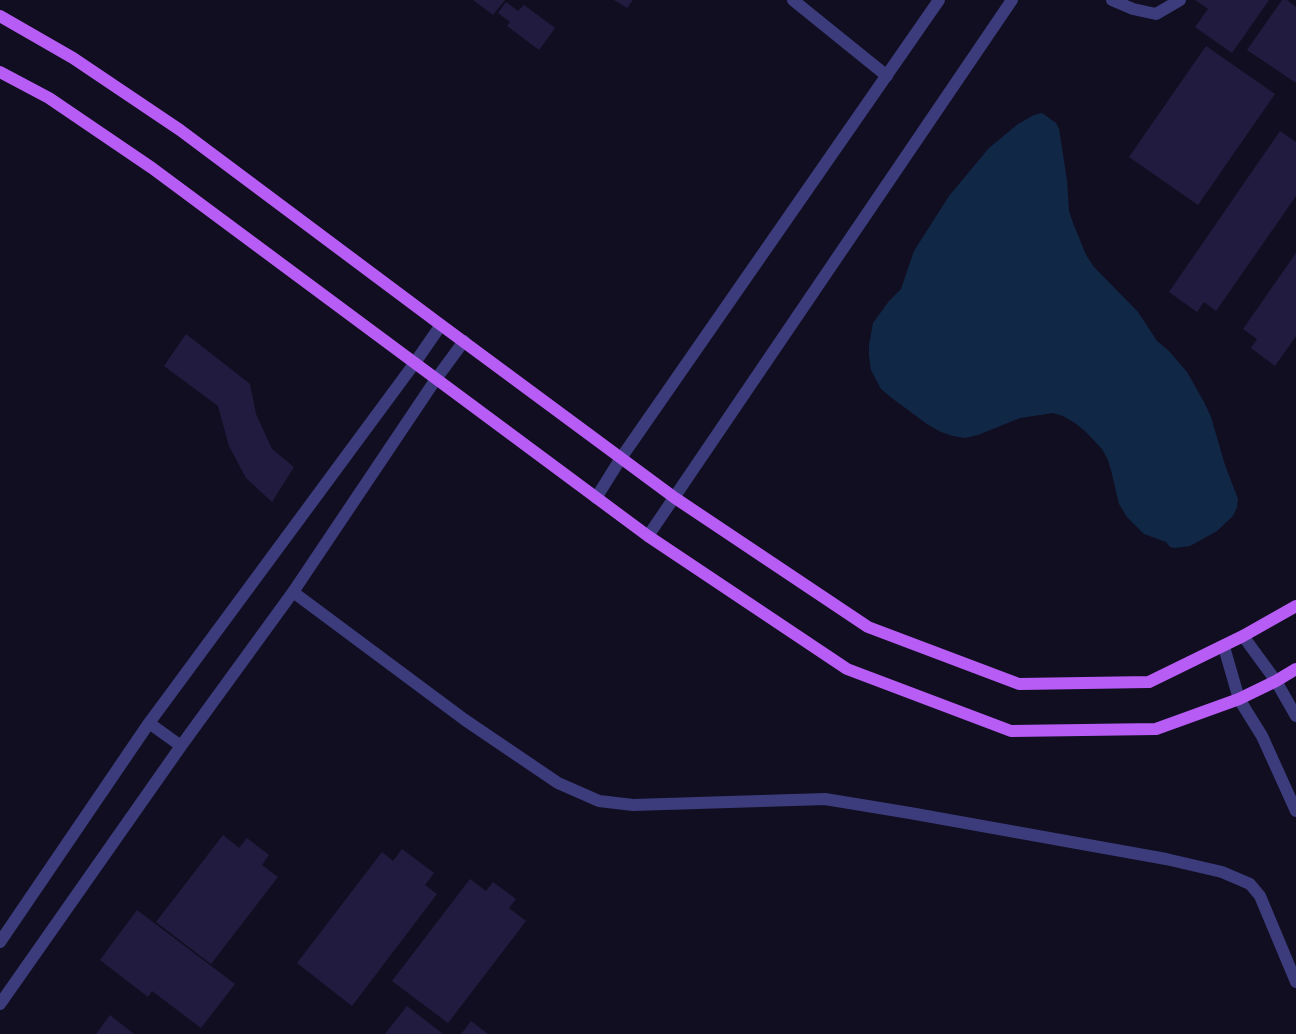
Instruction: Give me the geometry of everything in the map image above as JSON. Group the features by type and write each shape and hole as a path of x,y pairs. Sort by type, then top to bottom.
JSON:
{"main road":[{"path":"0,16 73,58 180,130 675,498 868,627 1019,684 1149,682 1224,647 1296,606"},
{"path":"0,72 50,98 152,168 648,536 847,669 1011,732 1156,728 1239,699 1296,670"}],"street":[{"path":"793,0 887,76"},
{"path":"596,498 939,0"},
{"path":"648,536 1012,0"},
{"path":"1112,0 1133,10 1156,14 1180,0"},
{"path":"0,942 149,723 441,325"},
{"path":"0,1004 181,746 293,592 436,379 464,341"},
{"path":"293,592 480,730 558,783 599,801 632,805 825,799 1166,859 1222,872 1250,884 1260,896 1296,982"},
{"path":"1243,636 1276,681 1296,716"},
{"path":"1224,647 1239,699 1262,736 1296,811"},
{"path":"149,723 181,746"}],"water":[{"path":"1042,113 1056,123 1059,129 1067,180 1069,211 1086,255 1094,267 1138,312 1157,341 1169,351 1187,372 1211,417 1225,465 1238,499 1237,507 1233,516 1217,531 1190,546 1170,547 1166,542 1144,534 1127,517 1119,504 1108,460 1102,449 1086,432 1063,416 1053,413 1020,418 978,435 965,438 953,436 927,424 893,399 881,389 871,370 869,345 873,323 889,301 901,289 914,251 949,196 989,148 1018,124 1034,115"}],"building":[{"path":"473,0 505,0 493,15"},
{"path":"614,0 633,0 627,8"},
{"path":"1195,0 1269,0 1232,53 1195,27 1208,9"},
{"path":"1282,0 1287,0 1296,7 1296,83 1247,50"},
{"path":"506,2 518,11 524,5 555,28 539,50 507,26 510,22 498,13"},
{"path":"1206,46 1275,94 1198,205 1129,157"},
{"path":"1280,131 1296,142 1296,196 1216,311 1204,302 1197,312 1169,292"},
{"path":"1296,253 1296,336 1275,366 1251,348 1257,339 1243,329"},
{"path":"186,334 250,384 256,414 272,449 294,467 272,502 246,478 229,446 218,406 164,366"},
{"path":"223,835 239,848 247,838 269,855 262,865 278,877 211,964 156,922"},
{"path":"402,849 434,873 425,885 437,894 352,1006 297,963 382,852 393,861"},
{"path":"470,879 486,891 493,882 516,899 509,908 526,921 448,1023 392,981"},
{"path":"137,910 235,984 201,1028 152,991 148,997 100,960"},
{"path":"407,1006 443,1034 385,1034"},
{"path":"110,1015 134,1034 96,1034"},
{"path":"471,1021 488,1034 461,1034"}]}
